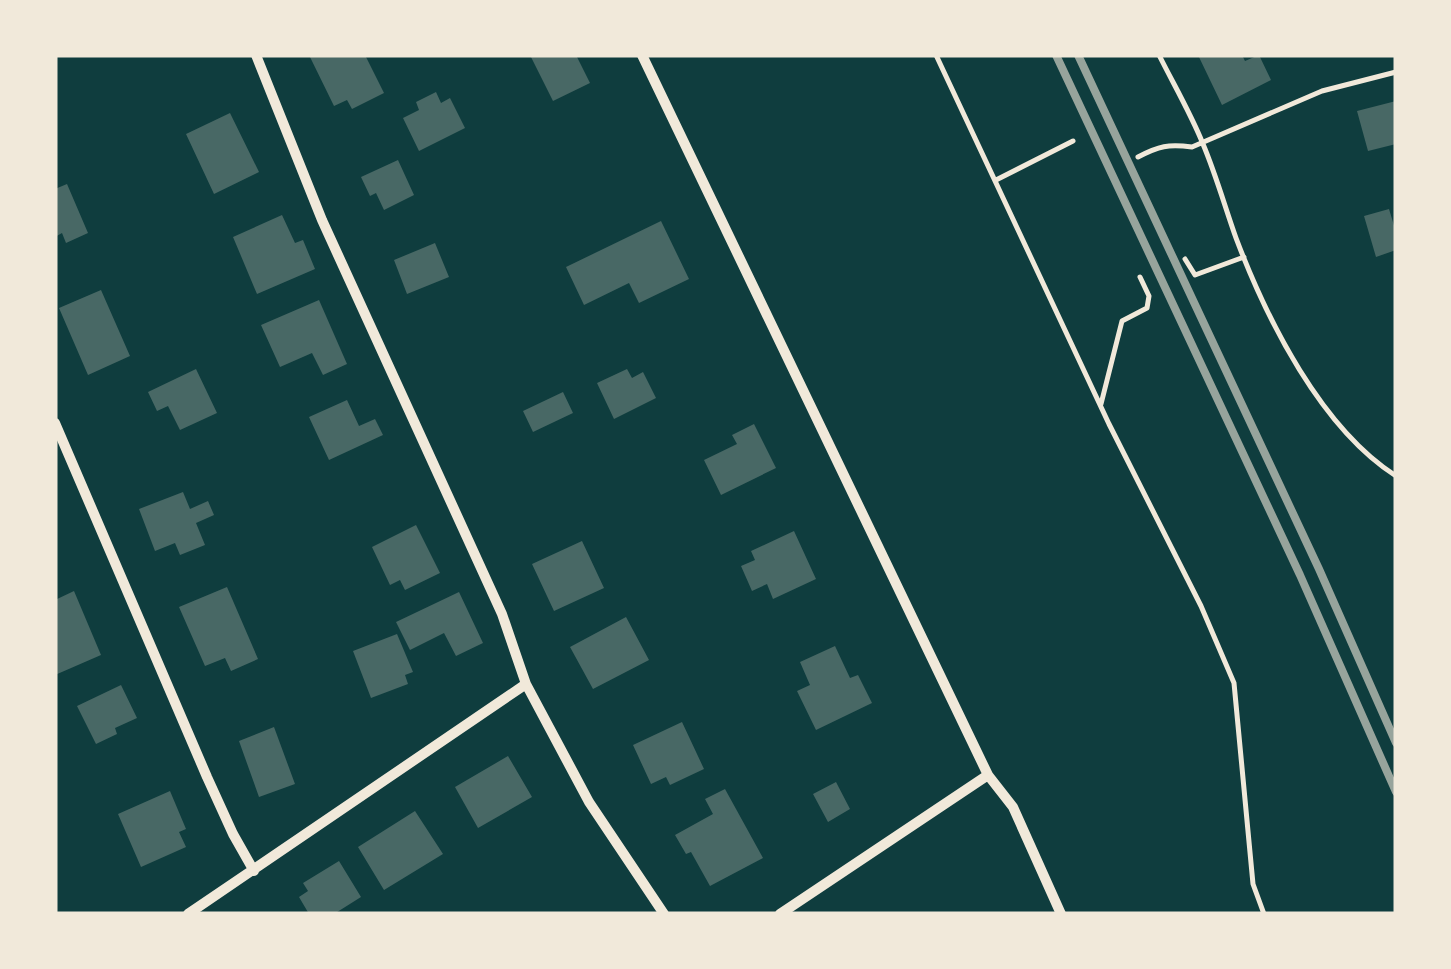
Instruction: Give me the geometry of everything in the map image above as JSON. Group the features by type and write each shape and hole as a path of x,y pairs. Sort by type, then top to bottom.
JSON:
{"street":[{"path":"256,55 322,220 502,614 526,684 589,802 664,914"},
{"path":"642,55 988,775 1012,807 1061,914"},
{"path":"55,422 206,776 254,871"},
{"path":"188,914 526,684"},
{"path":"780,914 988,775"}],"path":[{"path":"936,55 1100,406 1201,606 1234,683 1253,884 1264,914"},
{"path":"1160,55 1203,143 1268,314 1326,410 1381,466 1396,476"},
{"path":"1138,156 1159,146 1192,148 1322,91 1396,72"},
{"path":"994,180 1073,140"},
{"path":"1185,259 1196,275 1244,257"},
{"path":"1100,406 1122,321 1147,308 1149,296 1140,277"}],"building":[{"path":"365,55 384,93 352,109 347,100 334,106 310,57"},
{"path":"530,55 576,55 590,83 553,101"},
{"path":"1198,55 1242,55 1245,61 1259,55 1271,80 1222,105"},
{"path":"436,92 441,103 450,98 465,128 419,151 403,118 419,110 416,102"},
{"path":"1396,101 1396,144 1368,151 1357,111"},
{"path":"230,113 259,172 214,194 186,134"},
{"path":"398,160 414,195 384,210 376,193 370,196 361,177"},
{"path":"67,184 88,233 66,243 62,233 55,237 55,189"},
{"path":"1389,209 1396,232 1396,250 1376,257 1364,216"},
{"path":"282,215 295,243 303,240 315,269 257,294 233,237"},
{"path":"661,221 689,279 639,303 629,283 584,305 566,267"},
{"path":"435,243 449,277 407,294 394,260"},
{"path":"101,290 130,356 88,375 59,308"},
{"path":"319,300 347,364 323,375 312,353 280,367 261,325"},
{"path":"196,369 217,413 180,430 168,406 157,411 148,392"},
{"path":"627,369 632,378 643,372 656,398 614,419 597,383"},
{"path":"563,392 573,413 533,432 523,411"},
{"path":"347,400 359,426 375,419 383,435 329,460 309,417"},
{"path":"754,424 776,468 721,495 704,460 737,444 732,435"},
{"path":"183,492 190,509 208,501 214,515 196,523 205,545 180,555 175,543 155,551 139,509"},
{"path":"416,525 440,573 405,590 400,580 390,585 372,547"},
{"path":"794,531 816,579 773,599 767,584 752,591 741,566 755,560 751,551"},
{"path":"582,541 604,588 554,611 532,564"},
{"path":"227,587 258,659 231,671 225,658 205,666 179,607"},
{"path":"74,591 101,655 55,675 55,600"},
{"path":"459,592 483,643 456,656 444,633 410,650 396,622"},
{"path":"626,617 649,660 593,689 570,647"},
{"path":"397,634 413,672 405,675 408,684 371,698 353,651"},
{"path":"835,646 850,678 858,675 872,703 816,730 797,691 810,685 800,662"},
{"path":"121,685 137,718 115,728 117,734 96,744 77,706"},
{"path":"682,722 704,769 670,785 666,777 651,784 633,745"},
{"path":"274,727 295,784 259,797 239,741"},
{"path":"508,756 532,797 478,828 455,787"},
{"path":"836,782 850,809 828,822 813,794"},
{"path":"725,789 763,858 710,886 691,852 686,854 675,835 713,814 705,799"},
{"path":"170,791 186,829 179,832 186,847 141,867 118,814"},
{"path":"415,811 443,854 384,890 358,847"},
{"path":"339,861 361,897 334,914 309,914 299,897 308,891 303,883"}],"railway":[{"path":"1056,55 1300,575 1396,792"},
{"path":"1078,55 1319,569 1396,743"}]}
